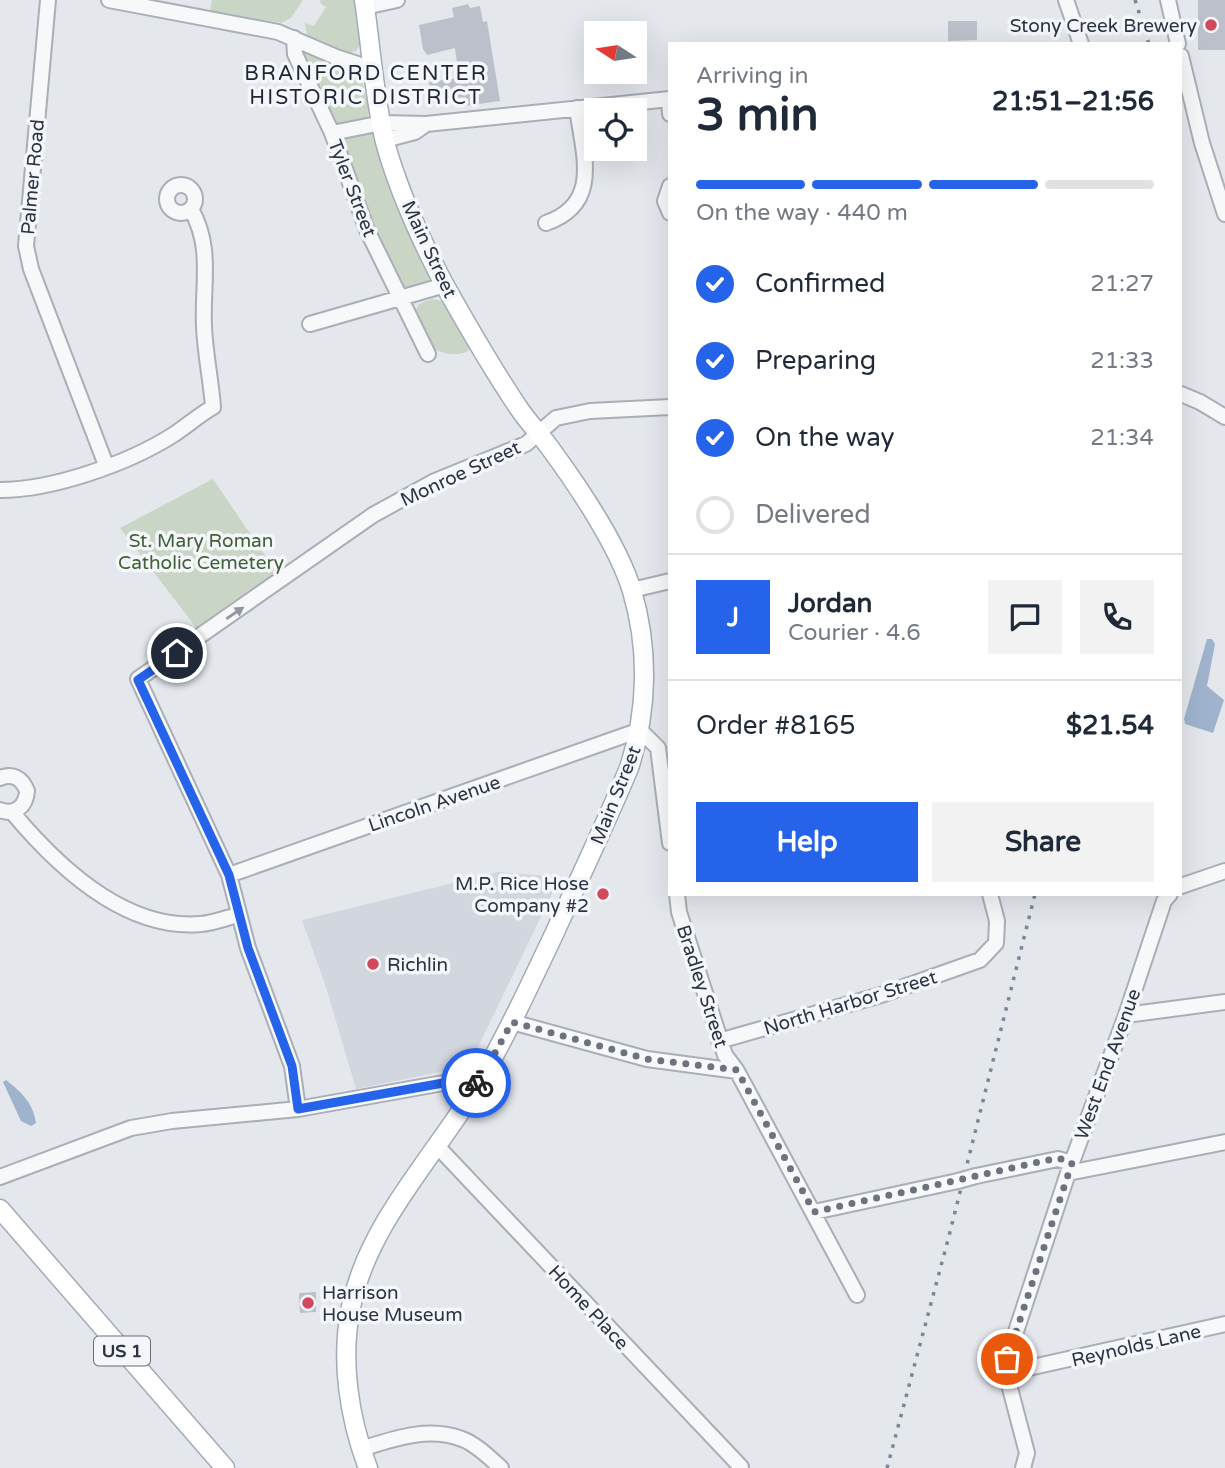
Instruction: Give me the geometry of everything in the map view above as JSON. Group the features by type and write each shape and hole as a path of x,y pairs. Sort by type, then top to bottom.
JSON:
{"main road":[{"name":"Main Street","path":"365,4 383,132 414,217 445,285 499,377 603,531 632,590 645,665 640,730 629,768 608,819 512,1022 478,1084 399,1202 368,1258 351,1306 347,1348 348,1392 360,1449 368,1468"},
{"name":"US 1","path":"0,1209 225,1468"}],"street":[{"name":"Palmer Road","path":"48,0 26,246 31,269 106,465"},
{"path":"109,0 273,31 373,69"},
{"path":"365,4 397,0"},
{"path":"1066,0 1080,42"},
{"path":"1168,0 1178,42"},
{"name":"Tyler Street","path":"294,38 295,54 332,133 367,230 399,300 428,354"},
{"path":"1182,61 1202,143 1225,214"},
{"path":"332,133 415,132 426,124 577,108 668,104"},
{"path":"546,223 573,210 584,188 585,173 577,108"},
{"path":"0,490 64,480 106,465 174,434 213,407 204,327 205,247 201,228 191,209"},
{"path":"310,324 445,285"},
{"path":"1182,394 1225,417"},
{"name":"Monroe Street","path":"229,875 138,680 373,515 435,481 526,444 556,418 611,409 668,407"},
{"path":"632,590 668,581"},
{"path":"640,730 658,748 668,827"},
{"name":"Lincoln Avenue","path":"229,875 640,730"},
{"path":"0,778 13,776 19,779 27,791 24,804 6,811 69,869 117,907 161,922 201,924 238,915"},
{"path":"1182,886 1225,871"},
{"path":"229,875 238,915 292,1066 298,1109"},
{"name":"Bradley Street","path":"677,896 679,912 725,1055 737,1070 857,1295"},
{"name":"North Harbor Street","path":"719,1041 881,995 980,960 996,943 998,921 991,896"},
{"name":"West End Avenue","path":"1023,1468 1027,1453 1006,1373 1012,1342 1070,1168 1167,898"},
{"path":"1126,1015 1225,1002"},
{"path":"512,1022 647,1059 737,1070"},
{"path":"0,1177 131,1128 172,1121 298,1109 460,1080 478,1084"},
{"path":"814,1212 1058,1158 1070,1168 1225,1142"},
{"name":"Home Place","path":"438,1147 741,1467"},
{"name":"Reynolds Lane","path":"1006,1373 1225,1324"},
{"path":"360,1449 407,1435 433,1434 463,1439 501,1468"}],"shaded area":[{"path":"498,872 560,877 469,1066 356,1089 326,987 302,920"}],"green space":[{"path":"212,0 303,0 291,18 281,23 210,11"},
{"path":"320,0 355,0 360,45 356,51 347,54 307,35 305,23 314,26 326,7"},
{"path":"300,48 360,72 369,111 367,120 336,126"},
{"path":"373,131 432,278 431,284 404,290 396,279 340,146 341,138"},
{"path":"432,299 443,301 469,347 468,351 448,354 429,345 414,313 419,304"},
{"name":"St. Mary Roman Catholic Cemetery","path":"213,479 279,576 198,630 120,528"}],"water":[{"path":"1207,639 1212,639 1215,644 1207,686 1224,700 1213,733 1185,724 1184,719"},
{"path":"6,1080 29,1103 36,1123 31,1126 21,1121 3,1082"}],"building":[{"name":"Stony Creek Brewery","path":"1198,0 1225,0 1225,50 1198,50"},
{"path":"468,4 470,8 480,6 483,22 487,21 500,101 464,106 462,97 432,104 429,82 459,78 455,48 427,55 423,49 419,25 454,17 452,8"},
{"path":"948,21 977,21 977,40 948,41"},
{"name":"Harrison House Museum","path":"316,1292 316,1312 300,1313 299,1293"}],"railway":[{"path":"1135,0 1148,42"},
{"path":"887,1468 949,1236 1034,896"}],"way so far":[{"path":"476,1083 478,1084 512,1022 647,1059 737,1070 814,1212 1058,1158 1072,1163 1007,1359"}],"place":[{"name":"Stony Creek Brewery","path":"1211,25"},
{"name":"M.P. Rice Hose Company #2","path":"603,894"},
{"name":"Richlin","path":"373,964"},
{"name":"Harrison House Museum","path":"308,1303"}],"district":[{"name":"BRANFORD CENTER HISTORIC DISTRICT","path":"366,85"}],"route":[{"path":"177,653 138,680 174,752 229,875 248,948 292,1066 298,1109 460,1080 476,1083"}]}
